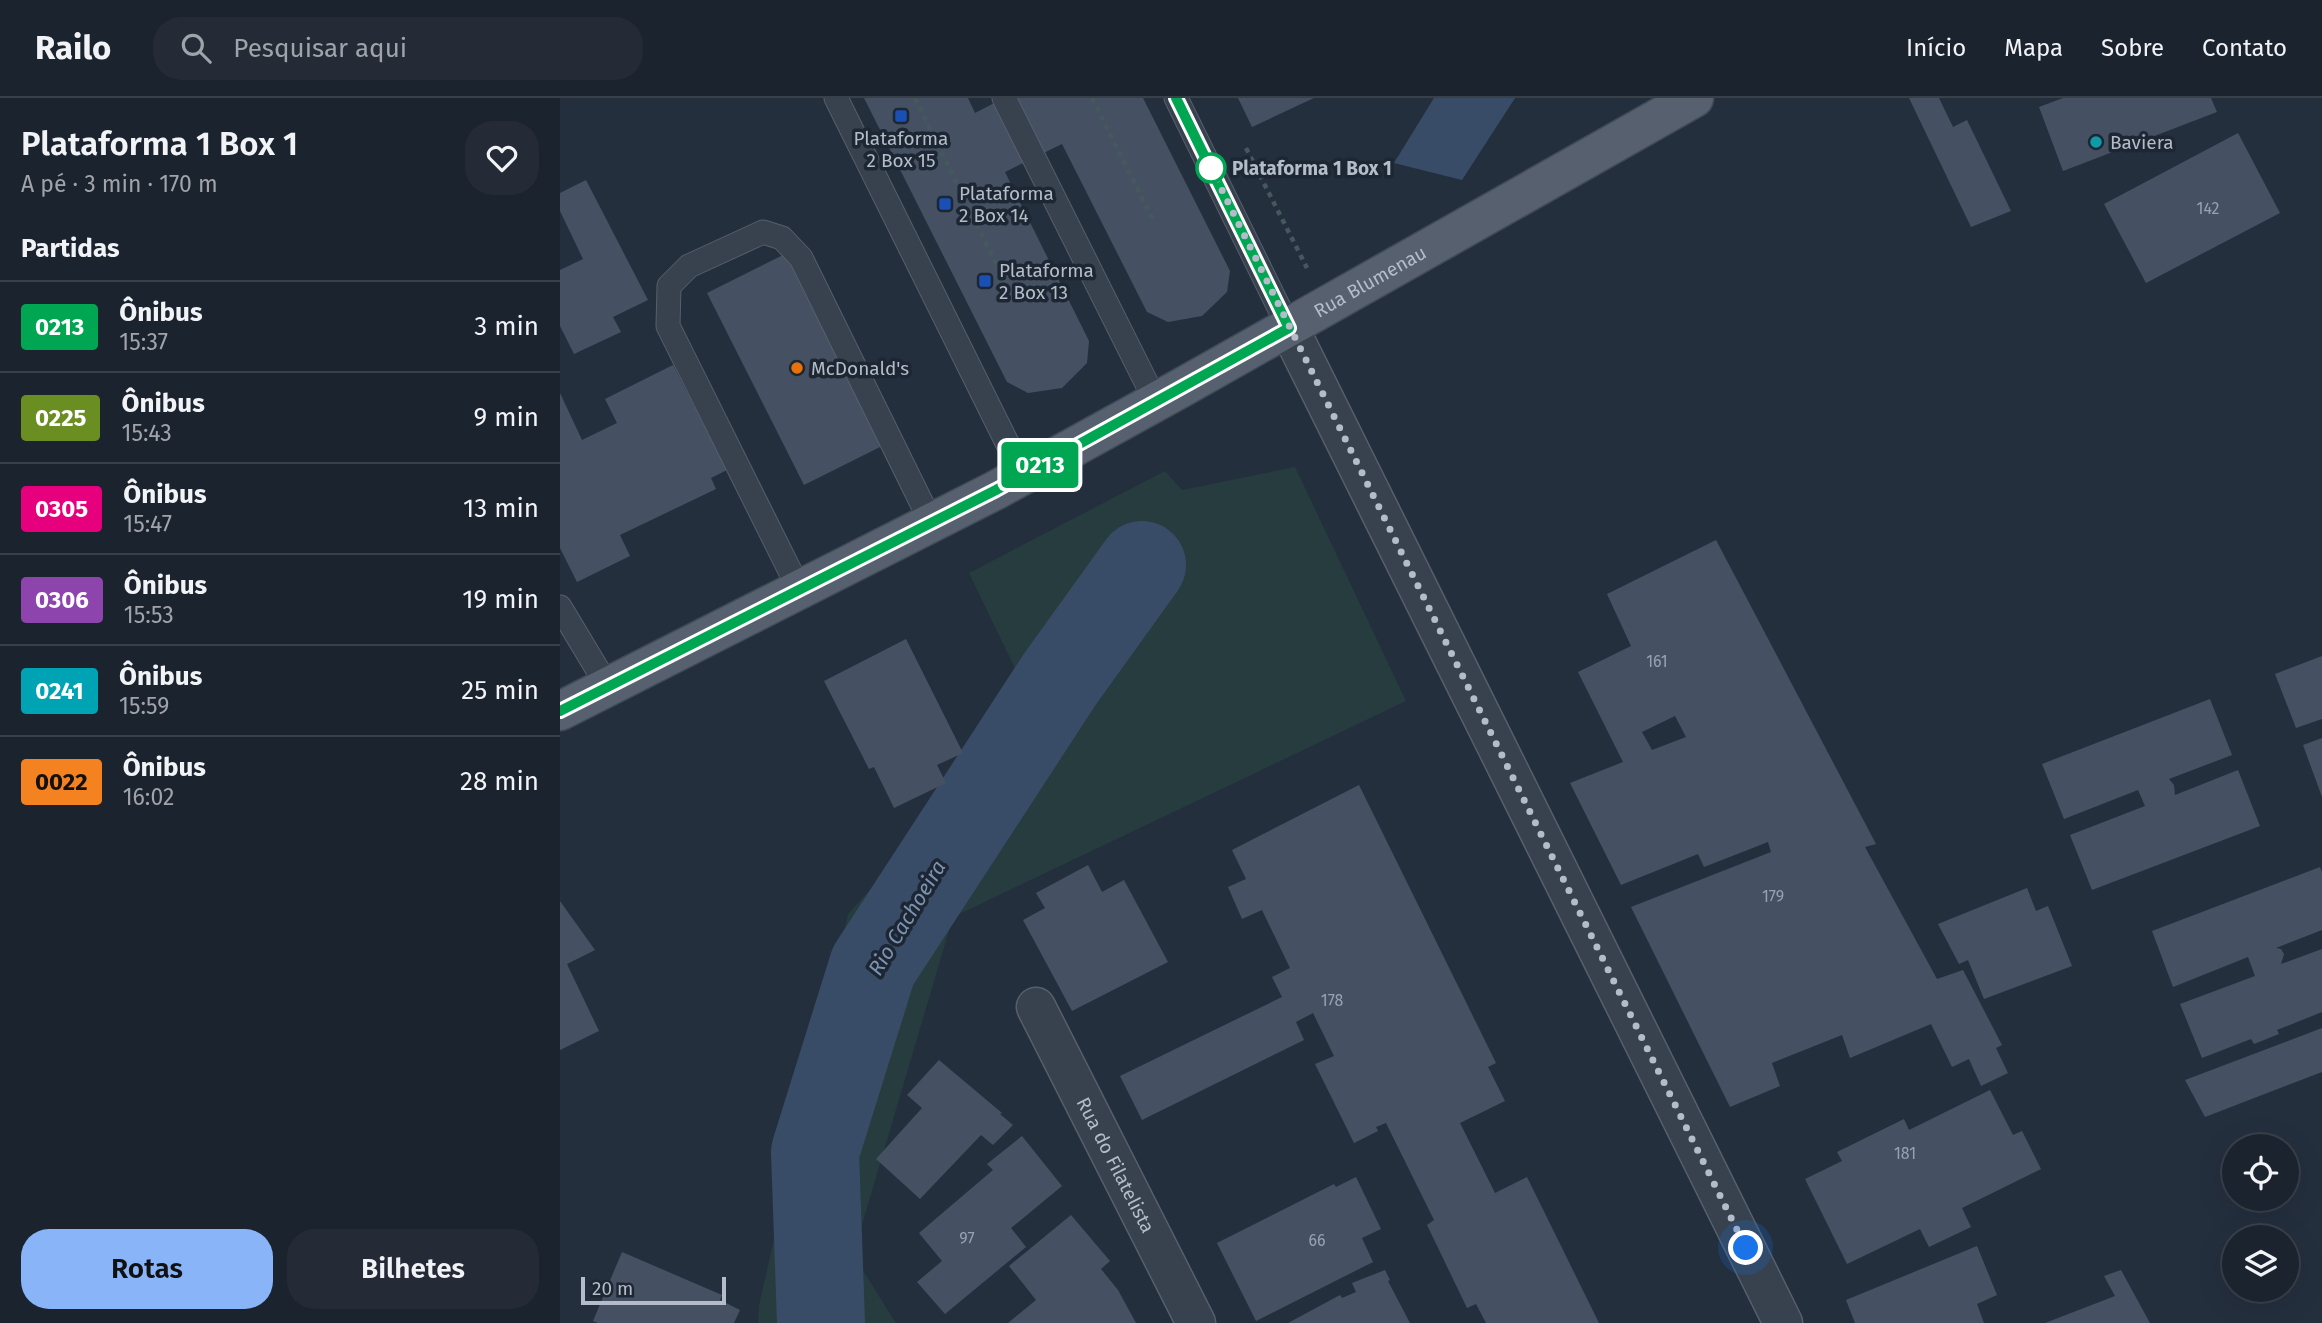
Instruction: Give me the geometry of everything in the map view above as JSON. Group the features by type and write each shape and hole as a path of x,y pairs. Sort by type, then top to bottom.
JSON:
{"main road":[{"name":"Rua Blumenau","path":"560,711 1023,475 1289,328 1694,98"}],"street":[{"path":"1289,328 1783,1323"},
{"name":"Rua do Filatelista","path":"1036,1007 1196,1323"}],"lane":[{"path":"836,98 1023,475"},
{"path":"1004,98 1156,402"},
{"path":"1176,98 1289,328"},
{"path":"799,589 668,326 669,286 688,265 763,232 782,238 801,258 931,522"},
{"path":"560,607 608,687"}],"path":[{"path":"915,98 1009,290"},
{"path":"1092,98 1153,220"},
{"path":"1245,147 1327,306"}],"green space":[{"path":"1295,467 1406,701 953,917 853,1255 896,1323 758,1323 759,1305 848,914 975,774 1027,693 969,573 1165,471 1182,490"}],"water":[{"path":"1434,98 1515,98 1462,180 1394,163"}],"building":[{"path":"864,98 968,98 975,113 1004,98 1143,98 1230,271 1227,292 1202,316 1168,322 1147,312 1062,144 1005,172 1089,341 1087,363 1062,388 1028,393 1007,382"},
{"path":"1238,98 1314,98 1252,127"},
{"path":"1909,98 1939,98 1953,127 1967,120 2011,211 1971,227"},
{"name":"Baviera","path":"2063,98 2211,98 2217,112 2063,171 2039,107"},
{"path":"2238,133 2280,213 2146,283 2104,204"},
{"path":"586,180 648,300 613,317 621,332 574,354 560,326 560,270 583,259 560,211 560,193"},
{"name":"McDonald's","path":"789,252 886,444 804,485 707,293"},
{"path":"673,365 727,470 711,478 716,489 620,535 630,556 577,582 560,548 560,393 582,440 617,423 605,399"},
{"path":"1716,540 1876,844 1865,847 1937,979 1963,970 2002,1045 1996,1048 2008,1073 1981,1086 1969,1059 1952,1067 1931,1024 1850,1058 1842,1035 1772,1063 1780,1086 1730,1107 1631,907 1771,852 1768,842 1704,867 1698,854 1621,885 1570,783 1623,762 1578,672 1631,646 1607,594","holes":["1675,716 1686,737 1652,750 1642,732"]},
{"path":"906,639 963,753 937,765 946,783 894,808 874,767 869,769 824,681"},
{"path":"2322,656 2322,719 2296,728 2275,674"},
{"path":"2210,699 2232,755 2169,779 2174,785 2175,795 2238,770 2260,826 2092,890 2070,835 2145,806 2138,790 2064,819 2042,764"},
{"path":"2322,738 2322,797 2303,745"},
{"path":"1359,785 1496,1063 1488,1067 1505,1101 1460,1123 1495,1193 1527,1177 1599,1323 1486,1323 1476,1304 1467,1308 1427,1225 1434,1220 1386,1123 1376,1127 1378,1131 1354,1143 1315,1064 1334,1056 1313,1013 1296,1022 1304,1040 1142,1120 1120,1076 1282,997 1272,977 1290,968 1262,910 1242,919 1228,887 1246,879 1232,850"},
{"path":"1088,865 1102,892 1124,880 1168,962 1072,1011 1023,920 1045,908 1036,893"},
{"path":"2320,867 2322,930 2276,948 2281,949 2284,954 2281,964 2322,949 2322,1012 2277,1030 2279,1034 2254,1044 2251,1039 2202,1058 2180,1004 2255,976 2248,957 2173,987 2152,931"},
{"path":"2027,888 2036,911 2048,906 2072,966 1984,999 1968,960 1959,964 1938,924"},
{"path":"560,901 595,950 567,964 599,1031 560,1050"},
{"path":"2322,1028 2322,1072 2205,1117 2185,1080"},
{"path":"939,1060 1013,1125 993,1145 981,1135 920,1199 876,1159 922,1108 907,1095"},
{"path":"1990,1090 2013,1135 2022,1131 2041,1169 1962,1208 1971,1227 1929,1247 1920,1229 1847,1264 1805,1179 1842,1161 1837,1152 1904,1119 1909,1130"},
{"path":"1022,1136 1062,1186 1011,1228 1026,1247 945,1314 917,1282 942,1261 919,1233 993,1170 987,1164"},
{"path":"1356,1177 1381,1229 1362,1238 1373,1262 1256,1321 1217,1243 1334,1184 1336,1187"},
{"path":"1071,1215 1110,1261 1101,1269 1118,1290 1136,1323 1008,1323 1036,1300 1009,1266"},
{"path":"1977,1246 1997,1295 1977,1304 1984,1323 1855,1323 1846,1300"},
{"path":"622,1252 722,1295 720,1300 740,1310 734,1323 593,1321"},
{"path":"1385,1270 1410,1323 1288,1323 1340,1295 1342,1298 1356,1292 1352,1283"},
{"path":"2121,1270 2150,1323 2045,1323 2115,1296 2104,1276"}],"waterway":[{"name":"Rio Cachoeira","path":"821,1323 815,1152 873,966 1060,679 1142,565"}],"bus line":[{"name":"0213","path":"560,711 996,490 1289,328 1176,98"}],"place":[{"name":"Plataforma 2 Box 15","path":"901,116"},
{"name":"Baviera","path":"2096,142"},
{"name":"Plataforma 1 Box 1","path":"1211,168"},
{"name":"Plataforma 2 Box 14","path":"945,204"},
{"name":"Plataforma 2 Box 13","path":"985,281"},
{"name":"McDonald's","path":"797,368"}],"route":[{"path":"1211,168 1746,1248"}]}
